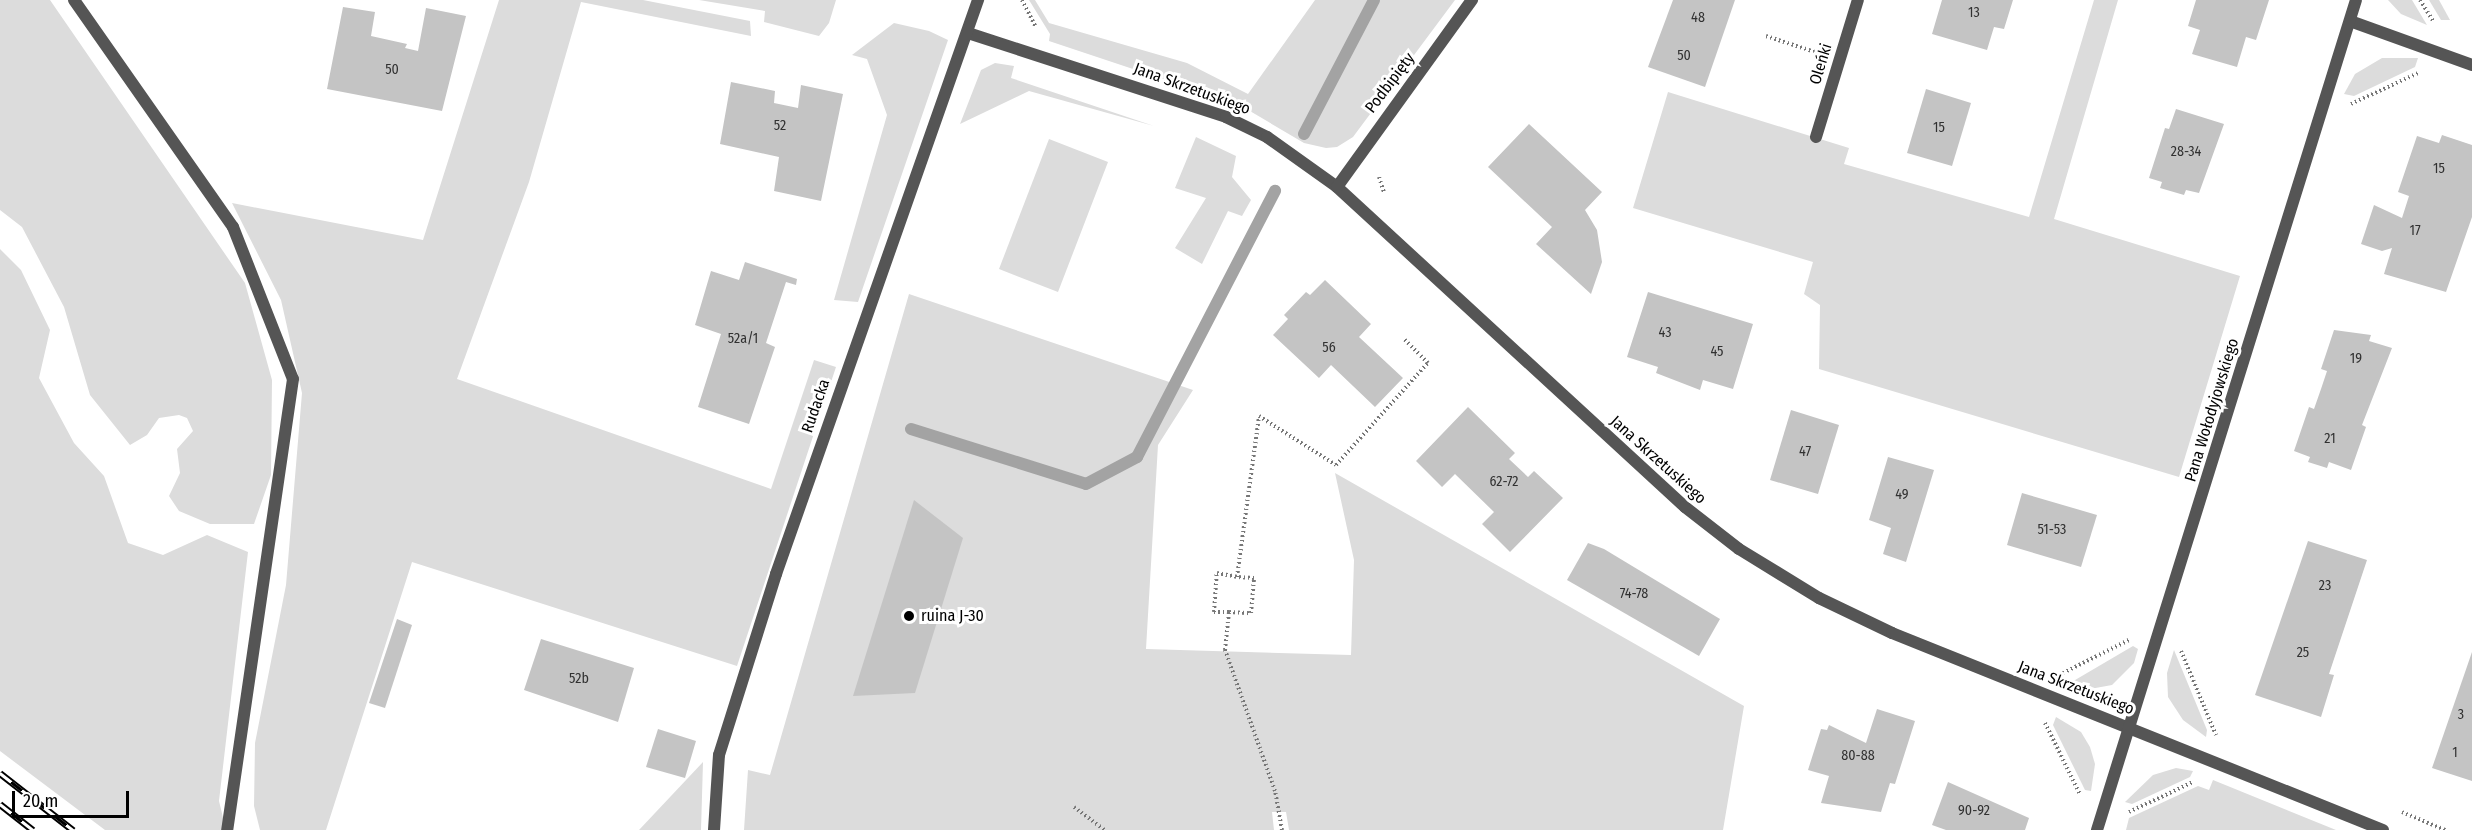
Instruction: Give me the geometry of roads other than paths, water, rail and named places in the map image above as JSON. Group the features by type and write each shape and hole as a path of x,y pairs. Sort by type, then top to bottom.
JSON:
{"street":[{"path":"74,0 233,227 293,379 227,830"},
{"name":"Rudacka","path":"714,830 719,755 772,585 872,295 978,0"},
{"name":"Podbipięty","path":"1337,187 1472,0"},
{"name":"Oleńki","path":"1816,137 1858,0"},
{"name":"Pana Wołodyjowskiego","path":"2097,830 2356,0"},
{"path":"2350,21 2472,64"},
{"name":"Jana Skrzetuskiego","path":"968,33 1226,117 1267,137 1337,187 1685,507 1739,549 1867,623 2383,830"}],"waterway":[{"path":"1304,134 1374,0"},
{"path":"911,429 1086,484 1137,457 1275,191"}],"railway":[{"path":"0,773 73,830"},
{"path":"0,804 33,830"}],"place":[{"name":"ruina J-30","path":"909,616"}]}
